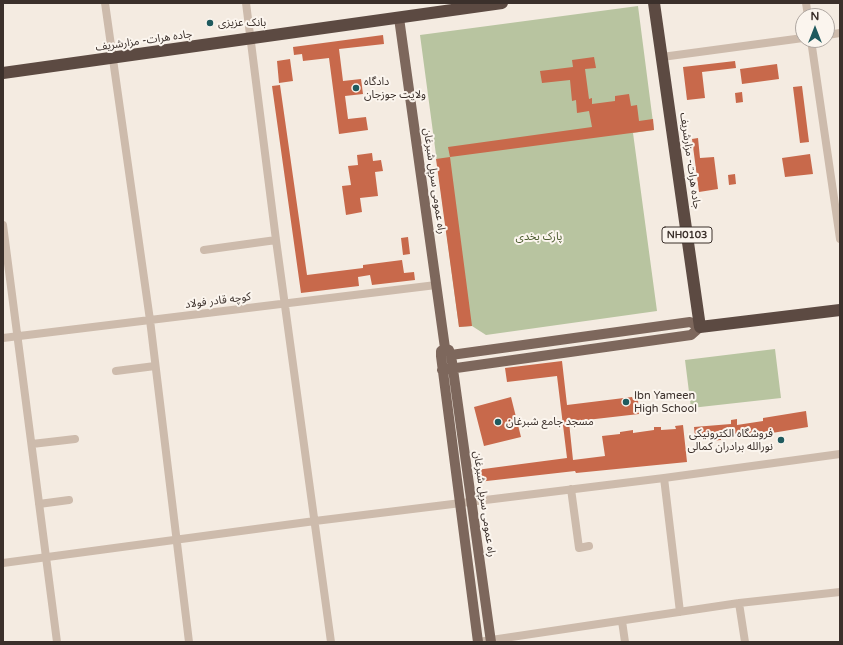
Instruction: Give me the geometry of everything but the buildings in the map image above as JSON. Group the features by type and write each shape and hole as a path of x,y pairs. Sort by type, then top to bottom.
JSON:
{"highway":[{"name":"جاده هرات- مزارشریف","path":"3,73 399,18 452,6 502,3"},
{"name":"جاده هرات- مزارشریف","path":"654,3 700,327"},
{"path":"700,327 840,310"}],"main road":[{"name":"راه عمومی سرپل شبرغان","path":"399,18 436,285 448,352 448,369 460,503 478,642"},
{"path":"448,352 690,322 700,327 691,336 448,369"},
{"name":"راه عمومی سرپل شبرغان","path":"448,369 472,502 491,641"}],"street":[{"path":"105,3 150,320 176,540 190,642"},
{"path":"246,3 284,303 331,642"},
{"path":"662,57 795,39"},
{"path":"812,48 840,239"},
{"path":"3,225 57,642"},
{"path":"204,250 276,240"},
{"name":"کوچه قادر فولاد","path":"3,338 436,285"},
{"path":"116,371 155,366"},
{"path":"32,444 75,439"},
{"path":"3,563 315,521 664,478 840,454"},
{"path":"664,478 680,612"},
{"path":"571,489 579,548 589,546"},
{"path":"40,504 69,500"},
{"path":"478,642 739,603 840,592"},
{"path":"739,603 745,642"},
{"path":"622,621 625,642"}],"green space":[{"name":"پارک بخدی","path":"638,6 654,130 633,133 657,311 486,335 472,326 459,327 420,35"},
{"path":"775,349 781,398 691,408 685,360"}],"place":[{"name":"بانک عزیزی","path":"210,23"},
{"name":"دادگاه ولایت جوزجان","path":"356,88"},
{"name":"Ibn Yameen High School","path":"626,402"},
{"name":"مسجد جامع شبرغان","path":"498,422"},
{"name":"فروشگاه الکترونیکی نورالله برادران کمالی","path":"781,440"}]}
